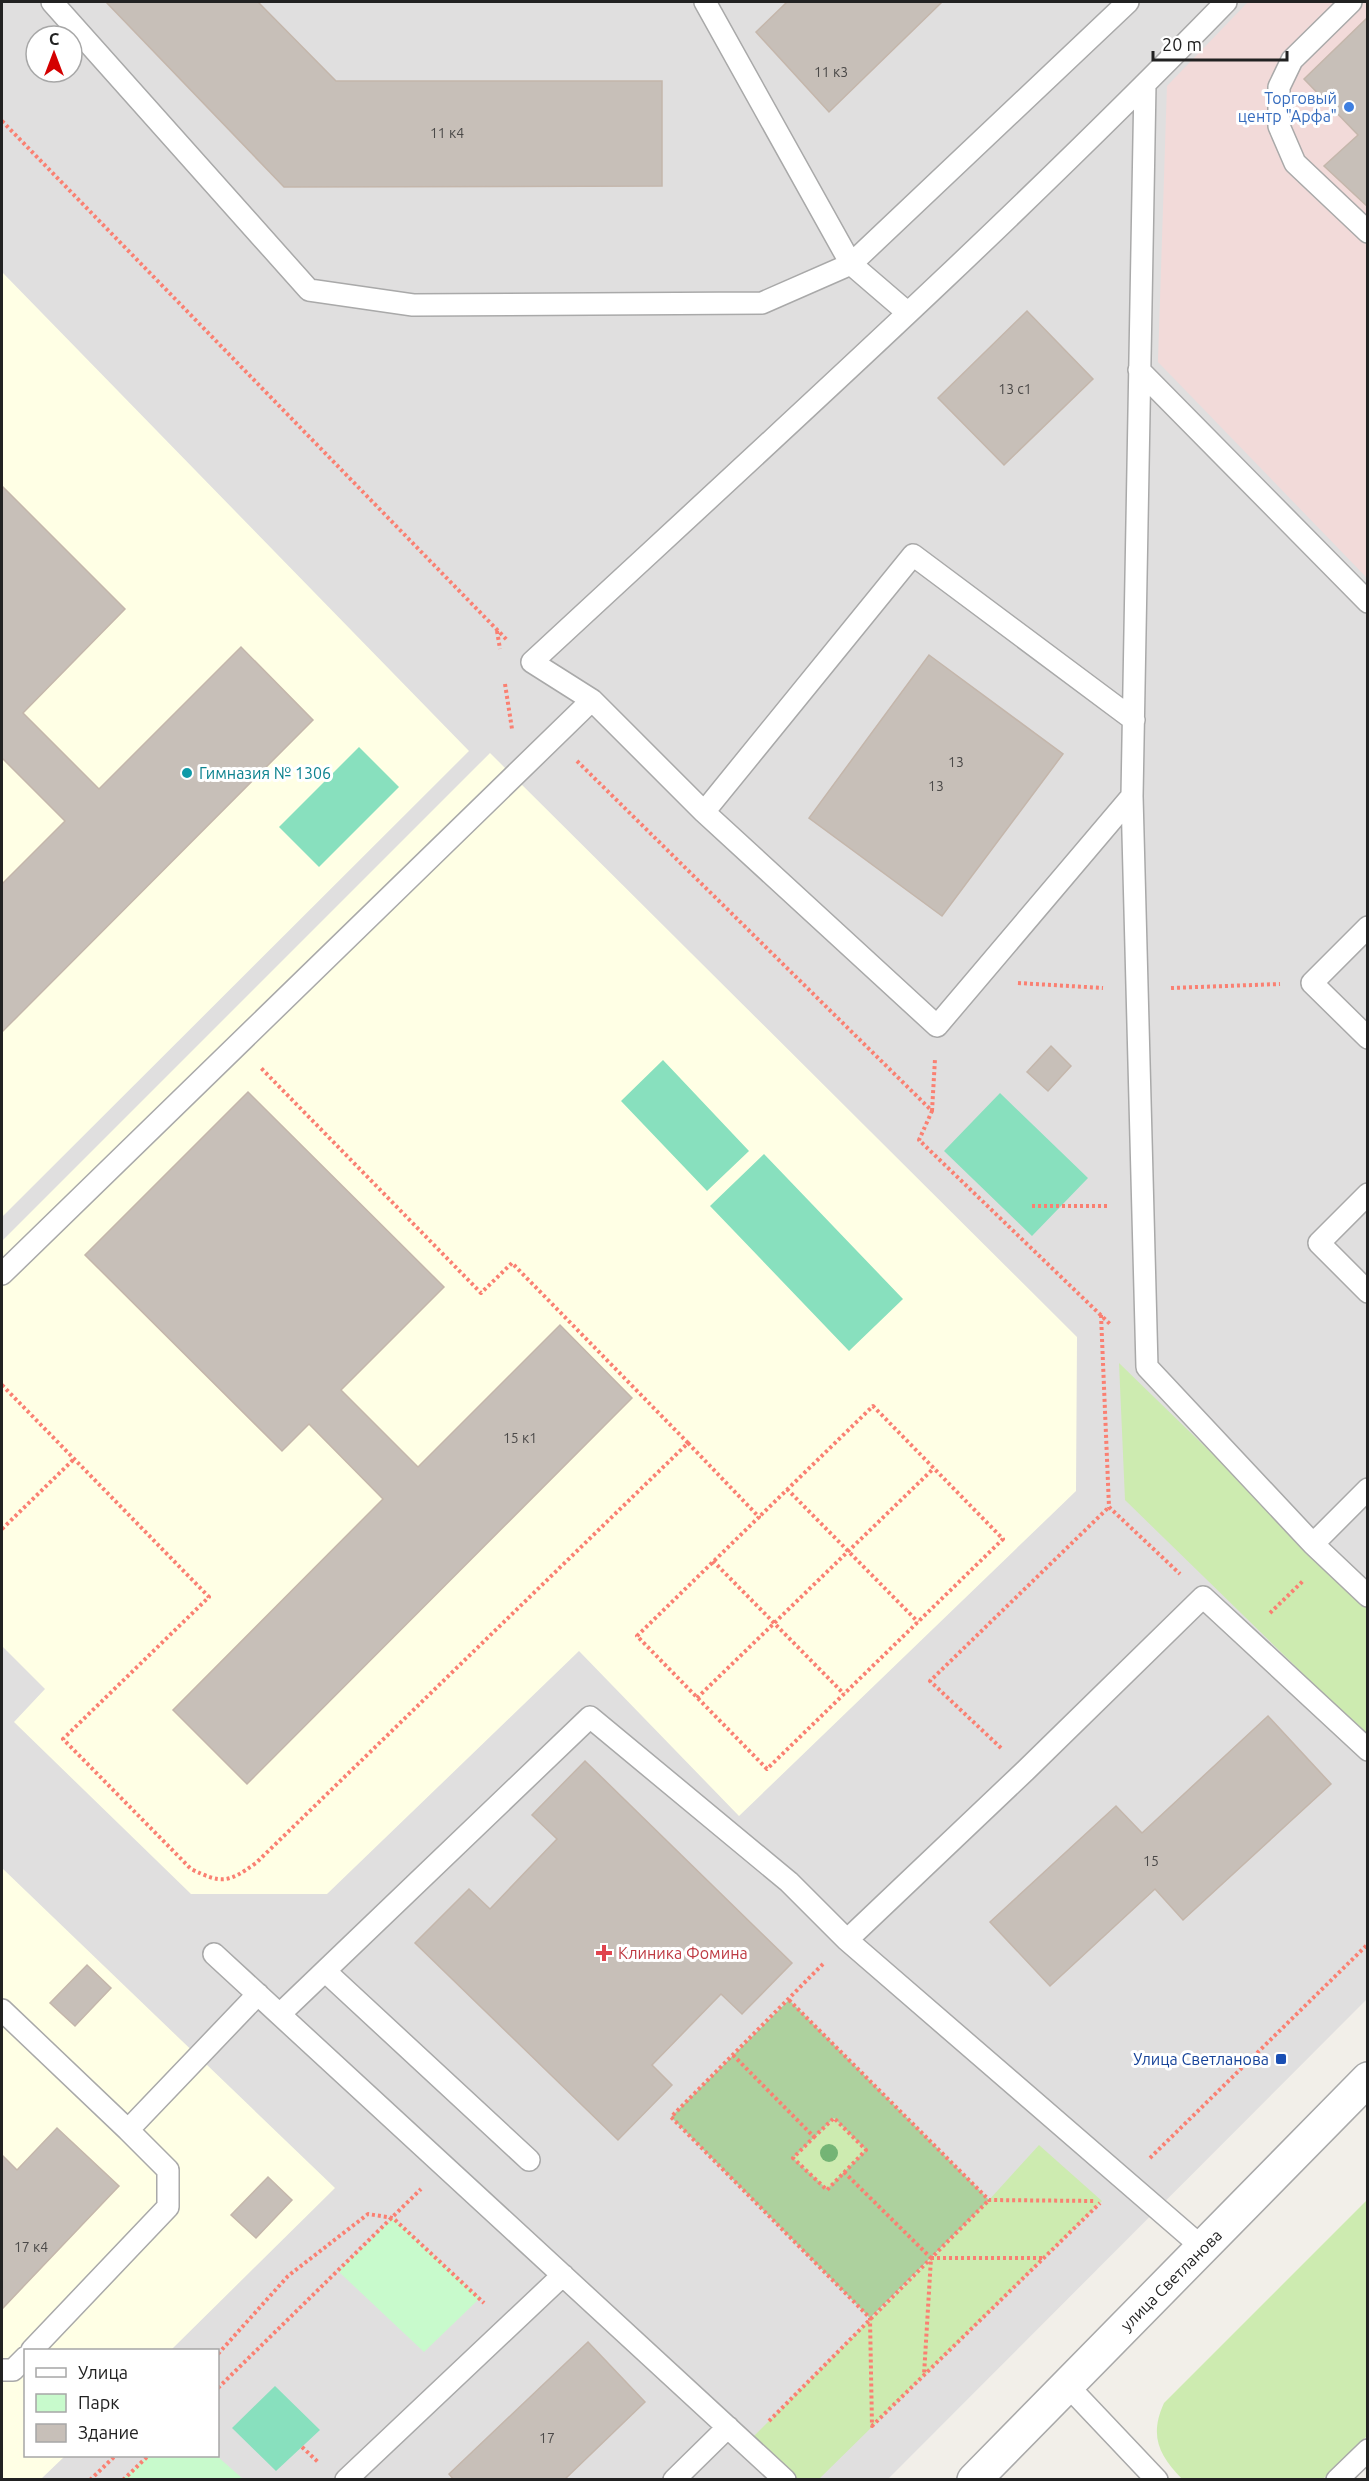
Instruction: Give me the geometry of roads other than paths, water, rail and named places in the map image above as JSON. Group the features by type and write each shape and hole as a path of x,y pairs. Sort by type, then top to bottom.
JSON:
{"street":[{"name":"улица Светланова","path":"974,2480 1368,2079"}],"lane":[{"path":"52,2 309,290 413,305 762,303 851,264 1128,2"},
{"path":"705,2 851,264 908,313"},
{"path":"1132,796 937,1026 704,812 592,700 532,662 908,313 1145,84 1226,2"},
{"path":"1351,2 1292,60 1279,87 1279,126 1295,163 1368,232"},
{"path":"1145,84 1132,796 1146,1367 1313,1544 1368,1596"},
{"path":"1139,370 1368,602"},
{"path":"704,812 914,555 1134,720"},
{"path":"2,1274 592,700"},
{"path":"1368,927 1312,983 1368,1038"},
{"path":"1368,1194 1319,1243 1368,1292"},
{"path":"1313,1544 1368,1489"},
{"path":"847,1940 1203,1597 1368,1750"},
{"path":"280,2014 590,1717 789,1882 847,1940 1203,2248"},
{"path":"214,1954 785,2480"},
{"path":"325,1971 529,2160"},
{"path":"128,2130 258,1994"},
{"path":"2,2010 168,2170 168,2207 33,2349"},
{"path":"346,2480 563,2275"},
{"path":"2,2370 13,2370 24,2359"},
{"path":"1067,2385 1157,2480"},
{"path":"674,2480 728,2427"},
{"path":"1337,2480 1368,2450"}],"place":[{"name":"Торговый центр \"Арфа\"","path":"1349,107"},
{"name":"Гимназия № 1306","path":"187,773"},
{"name":"Клиника Фомина","path":"604,1953"},
{"name":"Улица Светланова","path":"1281,2059"}]}
